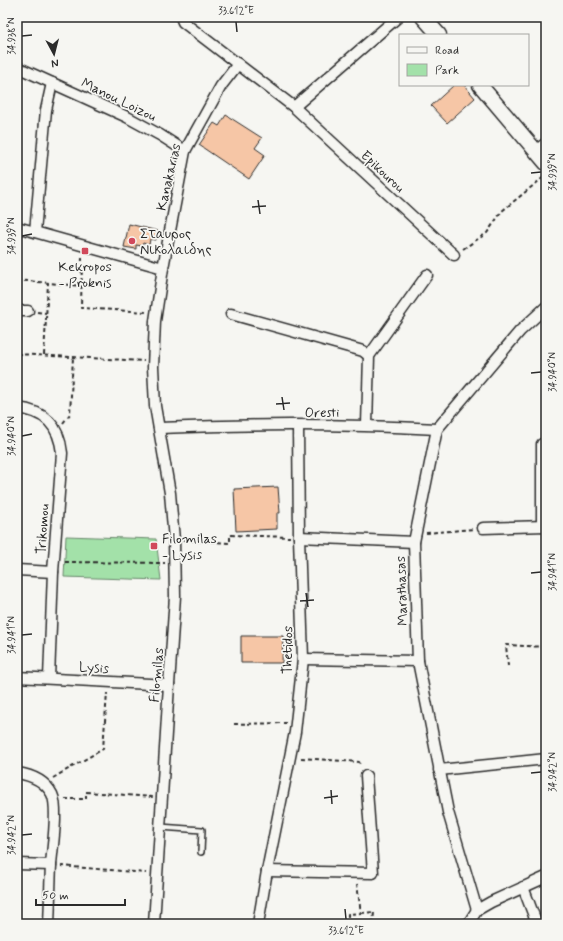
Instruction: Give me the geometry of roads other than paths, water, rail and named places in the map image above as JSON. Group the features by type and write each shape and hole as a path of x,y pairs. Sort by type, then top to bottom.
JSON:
{"street":[{"name":"Epikourou","path":"181,17 183,22 294,107 454,255"},
{"path":"294,107 398,17"},
{"path":"424,17 438,34"},
{"name":"Kanakarias","path":"159,428 155,399 153,362 157,312 163,268 185,151 218,91 238,64"},
{"name":"Manou Loizou","path":"17,67 127,117 185,151"},
{"path":"35,232 46,110 52,83"},
{"path":"481,86 541,147 546,163"},
{"path":"17,227 163,268"},
{"path":"366,425 369,356 427,275"},
{"name":"Marathasas","path":"477,910 448,812 418,661 415,538 437,429 520,331 546,307"},
{"path":"17,311 28,311"},
{"path":"231,314 363,352 369,356"},
{"name":"Trikomou","path":"17,408 28,409 44,416 56,431 61,443 62,453 53,572 49,678"},
{"name":"Oresti","path":"159,428 366,425 437,429"},
{"name":"Thetidos","path":"258,924 267,871 293,758 295,723 303,659 299,537 298,426"},
{"name":"Filomilas","path":"154,924 175,596 174,540 170,493 159,428"},
{"path":"483,528 544,526 542,444"},
{"path":"299,537 415,538"},
{"path":"17,570 53,572"},
{"path":"303,659 418,661"},
{"name":"Lysis","path":"17,677 169,685"},
{"path":"439,770 546,759"},
{"path":"17,773 28,774 44,783 52,794 55,804 49,924"},
{"path":"267,871 373,873 366,776"},
{"path":"17,864 51,865"},
{"path":"468,924 477,910 500,897 546,877"},
{"path":"523,887 537,924"}],"lane":[{"path":"160,827 202,830 201,852"}],"place":[{"name":"Σταυρος Νικολαιδης","path":"132,241"},
{"name":"Kekropos - Proknis","path":"85,251"},
{"name":"Filomilas - Lysis","path":"154,546"}]}
